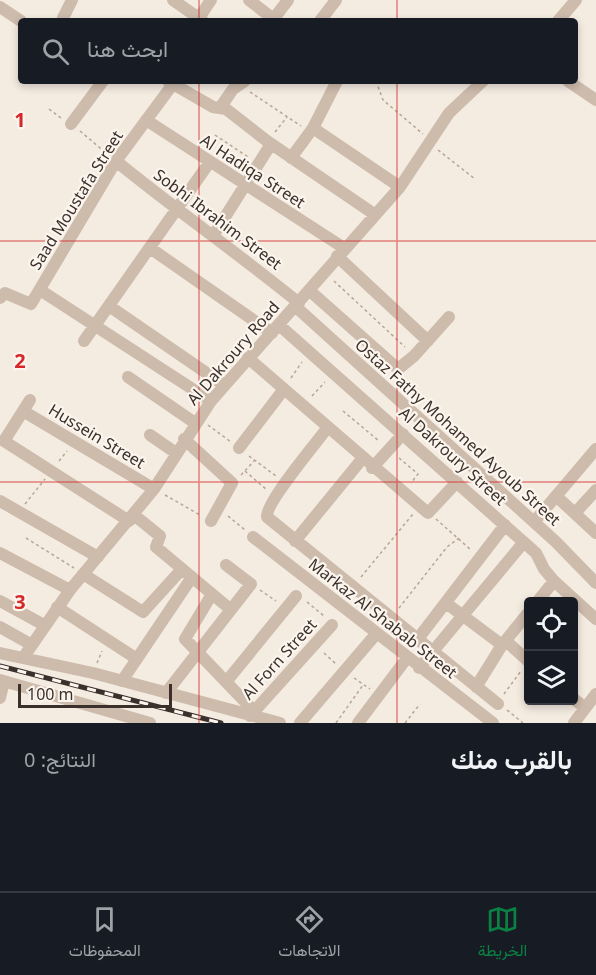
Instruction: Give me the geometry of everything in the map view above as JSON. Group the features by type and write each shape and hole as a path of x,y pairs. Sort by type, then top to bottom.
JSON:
{"street":[{"path":"63,18 72,0"},
{"path":"173,0 200,18"},
{"path":"202,18 211,0"},
{"path":"249,0 272,18"},
{"path":"275,18 288,0"},
{"path":"322,18 336,0"},
{"path":"561,18 576,0"},
{"path":"0,8 18,19"},
{"path":"71,124 101,84"},
{"name":"Saad Moustafa Street","path":"0,298 5,293 30,305 116,161 169,84"},
{"path":"172,84 226,109 269,143 374,214"},
{"path":"220,108 241,84"},
{"path":"291,158 311,130 335,84"},
{"name":"Al Dakroury Road","path":"23,658 70,590 154,489 196,420 211,401 298,305 340,252 400,187 449,113 480,84"},
{"path":"572,84 596,100"},
{"name":"Al Hadiqa Street","path":"146,120 340,252 428,341"},
{"path":"311,130 400,187"},
{"path":"213,236 259,165 269,143"},
{"name":"Sobhi Ibrahim Street","path":"116,161 298,305"},
{"path":"84,341 209,163"},
{"name":"Al Dakroury Street","path":"150,248 310,351 538,554 544,569 554,581 596,619"},
{"path":"40,290 211,401"},
{"path":"310,291 394,368 400,369 449,317"},
{"name":"Ostaz Fathy Mohamed Ayoub Street","path":"298,305 437,436 534,522 596,583"},
{"path":"109,306 224,385"},
{"path":"248,358 372,468 424,510 457,482"},
{"path":"128,377 196,420"},
{"path":"239,448 284,389"},
{"path":"30,400 4,441 51,472 160,536 156,547 230,609"},
{"name":"Hussein Street","path":"22,411 154,489"},
{"path":"328,427 267,511 267,517 498,704"},
{"path":"372,468 403,434"},
{"path":"150,435 176,453"},
{"path":"422,452 437,436"},
{"path":"184,439 232,483 211,521"},
{"path":"534,522 593,453"},
{"path":"295,541 362,459"},
{"path":"575,513 596,490"},
{"path":"556,496 596,533"},
{"path":"0,501 98,557"},
{"path":"417,640 505,525"},
{"name":"Markaz Al Shabab Street","path":"253,537 419,668 493,723"},
{"path":"419,668 524,542"},
{"path":"0,553 70,590"},
{"path":"166,693 251,584 226,565"},
{"path":"83,574 143,612 182,568"},
{"path":"122,681 192,577"},
{"path":"541,597 554,581"},
{"path":"212,594 185,638 252,714"},
{"path":"226,682 296,596"},
{"path":"0,601 44,625"},
{"path":"446,603 504,643 524,664"},
{"path":"57,607 137,659"},
{"path":"477,687 504,643 524,618"},
{"name":"Al Forn Street","path":"252,714 332,625"},
{"path":"0,627 32,645"},
{"path":"300,723 376,633"},
{"path":"0,653 93,673 280,723"},
{"path":"358,723 407,658"},
{"path":"0,698 2,680 150,723"},
{"path":"574,723 596,694"},
{"path":"578,703 585,708"}],"path":[{"path":"243,84 287,116 311,130"},
{"path":"376,84 383,100 422,132 430,144 475,179"},
{"path":"49,109 116,161"},
{"path":"269,143 287,116"},
{"path":"215,135 259,165"},
{"path":"324,273 414,356"},
{"path":"284,389 310,351"},
{"path":"303,405 334,373"},
{"path":"196,420 239,448"},
{"path":"19,512 75,441"},
{"path":"276,498 245,471 255,460 287,483"},
{"path":"154,489 211,521"},
{"path":"218,508 253,537"},
{"path":"354,586 424,510 459,537 480,559"},
{"path":"391,618 447,547 459,537"},
{"path":"26,538 83,574"},
{"path":"251,584 286,608"},
{"path":"296,596 316,609 332,625"},
{"path":"93,673 107,639"},
{"path":"314,645 345,671"},
{"path":"523,723 498,704 524,666"},
{"path":"336,723 363,684"},
{"path":"405,723 420,704"}],"railway":[{"path":"0,666 221,723"}]}
